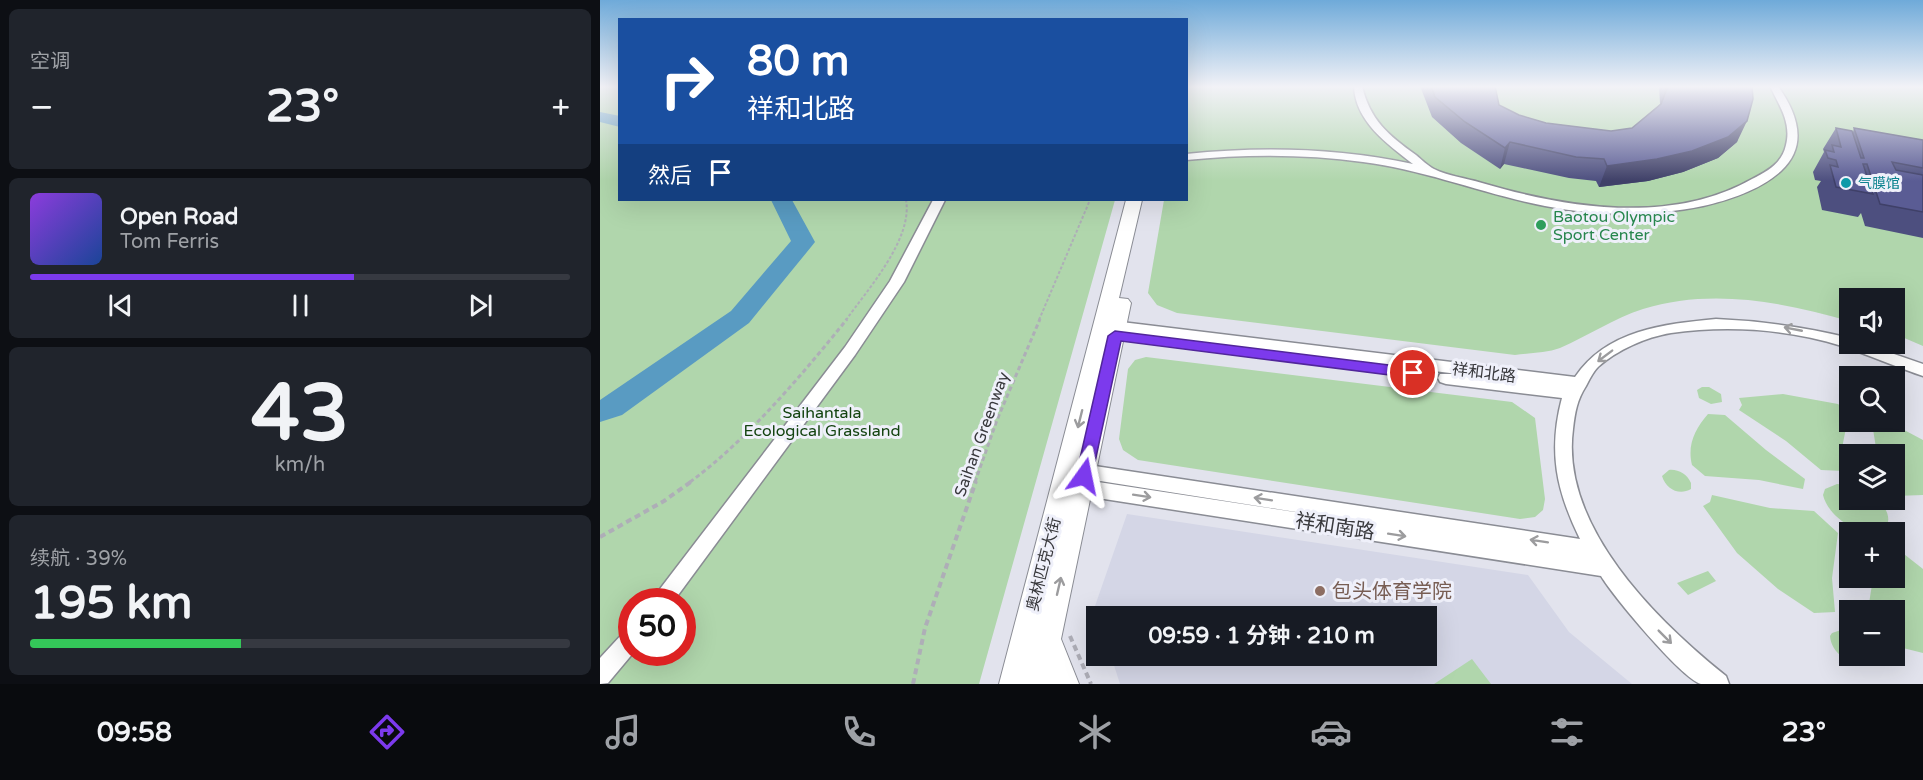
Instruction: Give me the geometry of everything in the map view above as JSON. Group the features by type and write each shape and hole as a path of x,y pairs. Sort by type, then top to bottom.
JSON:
{"main road":[{"name":"奥林匹克大街","path":"1109,331 1134,201"},
{"name":"奥林匹克大街","path":"1014,684 1046,641 1074,478 1109,331 1145,201"},
{"name":"奥林匹克大街","path":"1046,641 1032,607 1074,478"},
{"path":"1036,684 1046,641"},
{"path":"1046,641 1064,684"}],"street":[{"path":"1371,118 1376,126 1430,171"},
{"path":"1188,157 1276,153 1336,156 1430,171 1514,196 1568,206 1613,210 1659,210 1702,203 1760,181 1779,167 1790,153 1794,139 1789,118"},
{"path":"671,588 850,351 897,282 938,201"},
{"path":"1718,684 1650,621 1608,568 1578,515 1564,468 1563,428 1576,388 1590,368 1616,347 1649,333 1689,324 1758,324 1839,340"},
{"name":"祥和北路","path":"1109,331 1576,388"},
{"path":"1880,354 1923,370"},
{"name":"祥和南路","path":"1074,478 1597,550"},
{"name":"祥和南路","path":"1074,478 1608,568"},
{"path":"600,675 618,655"}],"path":[{"path":"600,537 664,501 715,464 798,378 846,320 886,262 904,231 908,212 906,201"},
{"name":"Saihan Greenway","path":"913,684 925,628 997,420 1090,201"},
{"path":"1046,641 1091,684"}],"shaded area":[{"name":"包头体育学院","path":"1127,514 1528,575 1569,632 1632,684 1120,684 1114,666 1437,666 1437,606 1095,606"}],"green space":[{"name":"Saihantala Ecological Grassland","path":"600,118 618,118 618,201 1115,201 979,684 600,684"},
{"name":"Baotou Olympic Sport Center","path":"1188,118 1923,118 1923,346 1905,338 1905,288 1839,288 1839,318 1799,308 1747,300 1695,299 1669,303 1632,313 1560,348 1515,355 1177,313 1157,305 1148,293 1164,201 1188,201"},
{"path":"1146,357 1512,402 1535,418 1545,499 1543,510 1535,517 1520,519 1138,460 1123,450 1119,439 1128,369 1135,360"},
{"path":"1709,387 1721,394 1722,402 1711,404 1699,398 1697,390"},
{"path":"1783,394 1838,404 1839,432 1845,432 1843,444 1839,444 1839,471 1821,470 1786,441 1739,410 1742,405 1739,398"},
{"path":"1708,414 1725,415 1805,479 1803,489 1759,480 1705,476 1692,465 1691,444 1699,425"},
{"path":"1905,430 1923,440 1923,495 1905,496 1905,444 1875,444 1873,432"},
{"path":"1669,470 1676,470 1685,475 1691,483 1691,489 1682,492 1670,488 1662,476"},
{"path":"1839,484 1839,510 1885,510 1888,522 1844,522 1832,512 1827,504 1823,495 1825,489"},
{"path":"1712,495 1770,508 1814,511 1838,533 1832,578 1835,612 1814,613 1778,589 1737,553 1703,506 1710,502"},
{"path":"1905,555 1923,569 1923,653 1905,648 1905,600 1870,600 1871,588 1905,588"},
{"path":"1708,571 1716,581 1688,595 1677,583"},
{"path":"1839,631 1839,654 1831,642 1832,633"},
{"path":"1472,659 1491,684 1434,684"}],"building":[{"path":"1460,118 1529,118 1546,123 1611,131 1632,128 1644,118 1748,118 1728,137 1692,151 1607,166 1604,159 1576,157 1510,142 1505,148"},
{"path":"1836,128 1852,131 1861,158 1864,158 1854,128 1923,140 1923,168 1892,162 1896,170 1923,175 1923,212 1880,204 1867,164 1863,164 1873,194 1836,187 1830,165 1838,167 1836,160 1828,158 1825,150 1834,152 1832,145 1841,147"}],"waterway":[{"path":"604,118 618,122"},
{"path":"600,411 612,407 740,317 803,242 782,201"}],"place":[{"name":"气膜馆","path":"1846,183"},
{"name":"Baotou Olympic Sport Center","path":"1541,225"},
{"name":"包头体育学院","path":"1320,591"}],"route":[{"path":"1084,476 1115,336 1413,373"}]}
